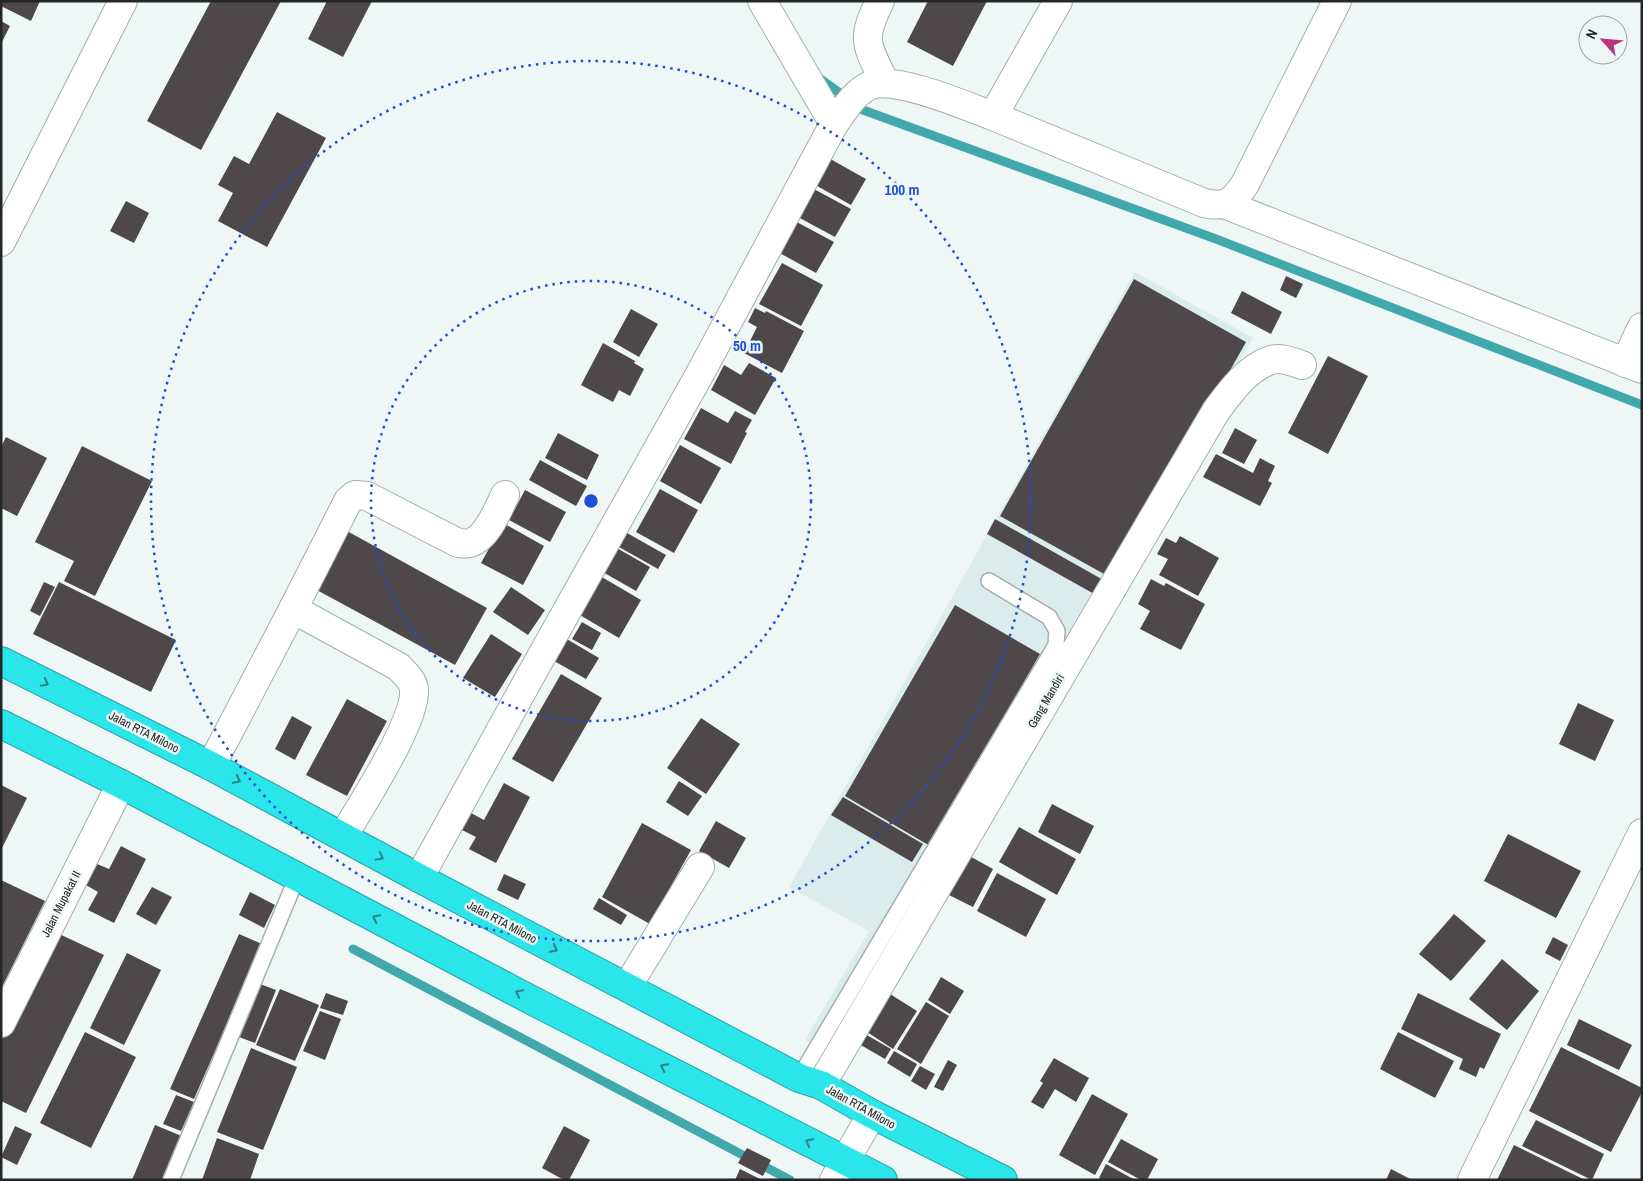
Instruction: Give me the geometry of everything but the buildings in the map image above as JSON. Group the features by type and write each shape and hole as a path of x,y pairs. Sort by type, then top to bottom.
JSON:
{"highway":[{"name":"Jalan RTA Milono","path":"1,661 211,766 627,988 1003,1180"},
{"path":"1,724 121,784 539,1004 840,1170 883,1180"}],"street":[{"path":"1,242 124,1"},
{"path":"762,1 857,101"},
{"path":"419,878 702,370 857,101 868,48 867,35 870,22 880,1"},
{"path":"993,116 1058,1"},
{"path":"857,101 915,89 993,116 1215,206 1235,199 1245,184 1337,1"},
{"path":"1224,204 1633,366 1642,327"},
{"name":"Gang Mandiri","path":"810,1081 1216,411 1234,387 1255,369 1272,360 1286,360 1302,365"},
{"path":"211,766 348,501 355,495 367,496 458,543 470,543 480,536 491,522 505,495"},
{"path":"293,610 399,667 408,677 414,688 412,706 397,742 343,837"},
{"name":"Jalan Mupakat II","path":"1,1023 121,784"},
{"path":"1472,1180 1642,833"},
{"path":"627,988 700,867"},
{"path":"840,1170 872,1114"}],"lane":[{"path":"810,1081 1056,645 1057,631 1049,617 989,581"},
{"path":"171,1180 297,877"}],"shaded area":[{"path":"1135,272 1253,338 831,1054 805,1040 869,931 789,887"}],"waterway":[{"path":"819,78 863,110 1216,239 1642,405"},
{"path":"353,949 790,1180"}]}
